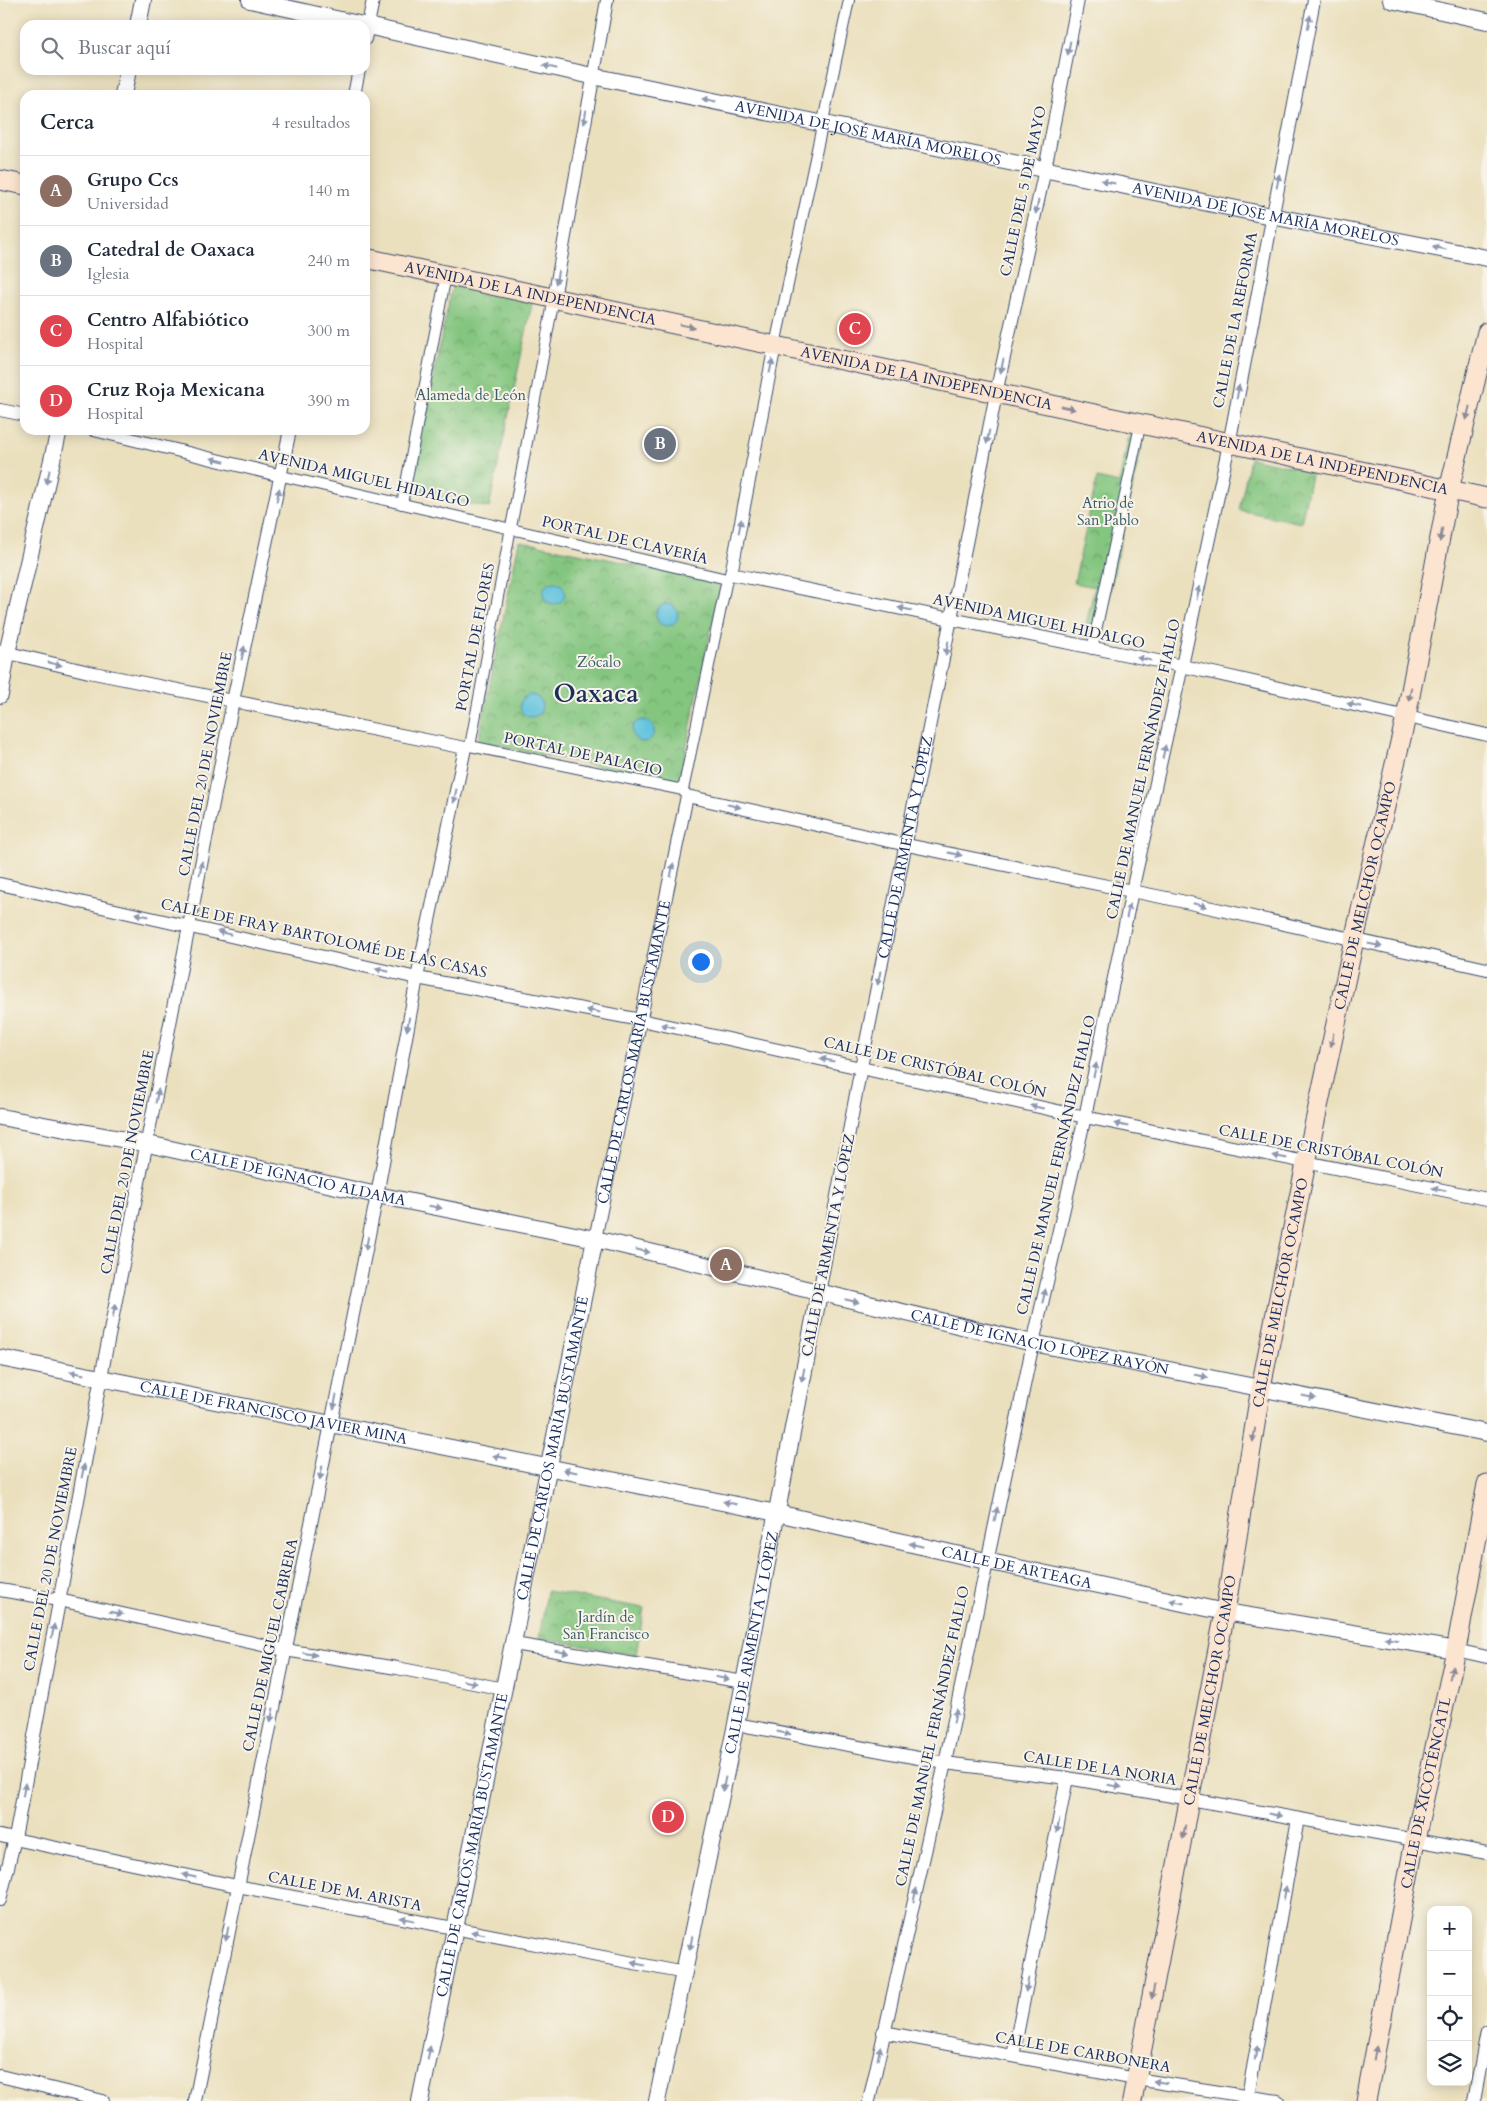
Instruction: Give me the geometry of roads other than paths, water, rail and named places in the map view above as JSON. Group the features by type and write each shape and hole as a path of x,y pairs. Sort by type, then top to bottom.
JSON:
{"main road":[{"path":"0,180 20,184"},
{"name":"AVENIDA DE LA INDEPENDENCIA","path":"370,259 997,391 1450,488 1487,498"},
{"name":"CALLE DE MELCHOR OCAMPO","path":"1132,2101 1225,1612 1262,1387 1306,1163 1354,940 1406,717 1450,488 1487,332"},
{"name":"CALLE DE XICOTÉNCATL","path":"1366,2101 1415,1840 1456,1650 1487,1484"}],"street":[{"path":"139,20 143,0"},
{"name":"AVENIDA DE JOSÉ MARÍA MORELOS","path":"250,0 322,20"},
{"path":"369,20 373,0"},
{"path":"554,298 607,0"},
{"path":"849,0 775,345 685,793 907,844 1132,890 1487,969"},
{"name":"CALLE DEL 5 DE MAYO","path":"997,391 1046,169 1078,0"},
{"name":"CALLE DE LA REFORMA","path":"1229,441 1314,0"},
{"path":"1391,0 1487,21"},
{"name":"AVENIDA DE JOSÉ MARÍA MORELOS","path":"370,33 823,122 1272,216 1487,258"},
{"path":"124,90 127,75"},
{"path":"355,90 358,75"},
{"path":"402,504 446,275"},
{"name":"PORTAL DE FLORES","path":"467,747 554,298"},
{"name":"CALLE DE ARMENTA Y LÓPEZ","path":"657,2101 736,1724 861,1067 997,391"},
{"path":"0,410 20,414"},
{"path":"1092,649 1141,422"},
{"path":"0,694 4,652 58,435"},
{"name":"AVENIDA MIGUEL HIDALGO","path":"114,435 510,529"},
{"name":"CALLE DEL 20 DE NOVIEMBRE","path":"0,1900 15,1838 101,1377 233,701 289,435"},
{"name":"CALLE DE MANUEL FERNÁNDEZ FIALLO","path":"869,2101 945,1763 1033,1343 1085,1118 1229,441"},
{"name":"PORTAL DE CLAVERÍA","path":"510,529 729,577"},
{"name":"AVENIDA MIGUEL HIDALGO","path":"729,577 952,619 1182,666 1487,735"},
{"path":"4,652 233,701 467,747"},
{"name":"PORTAL DE PALACIO","path":"467,747 685,793"},
{"name":"CALLE DE MIGUEL CABRERA","path":"195,2101 331,1425 417,978 467,747"},
{"name":"CALLE DE CARLOS MARÍA BUSTAMANTE","path":"420,2101 514,1644 548,1466 641,1020 685,793"},
{"name":"CALLE DE FRAY BARTOLOMÉ DE LAS CASAS","path":"0,884 189,925 417,978 641,1020"},
{"name":"CALLE DE CRISTÓBAL COLÓN","path":"641,1020 861,1067 1085,1118 1487,1198"},
{"name":"CALLE DE IGNACIO ALDAMA","path":"0,1117 148,1144 376,1195 595,1239"},
{"name":"CALLE DE IGNACIO LÓPEZ RAYÓN","path":"595,1239 1033,1343 1487,1433"},
{"name":"CALLE DE FRANCISCO JAVIER MINA","path":"0,1358 331,1425 548,1466"},
{"name":"CALLE DE ARTEAGA","path":"548,1466 777,1513 986,1561 1225,1612 1456,1650 1487,1657"},
{"path":"0,1590 59,1600 285,1650 396,1668 504,1689"},
{"path":"514,1644 744,1682"},
{"name":"CALLE DE LA NORIA","path":"736,1724 945,1763 1067,1778 1190,1799 1487,1854"},
{"path":"1013,2056 1067,1778"},
{"path":"1247,2098 1298,1819"},
{"name":"CALLE DE M. ARISTA","path":"0,1836 237,1886 685,1973"},
{"path":"1474,2101 1487,2031"},
{"name":"CALLE DE CARBONERA","path":"883,2032 1136,2079 1247,2098 1278,2101"},
{"path":"0,2076 103,2101"}],"water":[{"path":"554,582 564,589 565,593 558,603 554,604 544,597 543,593 550,583"},
{"path":"667,604 675,607 678,615 675,623 667,626 659,623 656,615 659,607"},
{"path":"531,695 541,702 542,706 535,716 531,717 521,710 520,706 527,696"},
{"path":"643,720 651,723 654,731 651,739 643,742 635,739 632,731 635,723"}],"place":[{"name":"Centro Alfabiótico","path":"855,329"},
{"name":"Catedral de Oaxaca","path":"660,444"},
{"name":"Grupo Ccs","path":"726,1265"},
{"name":"Cruz Roja Mexicana","path":"668,1817"}],"district":[{"name":"Oaxaca","path":"596,693"}],"park label":[{"name":"Alameda de León","path":"471,395"},
{"name":"Atrio de San Pablo","path":"1108,512"},
{"name":"Zócalo","path":"599,662"},
{"name":"Jardín de San Francisco","path":"606,1626"}]}
